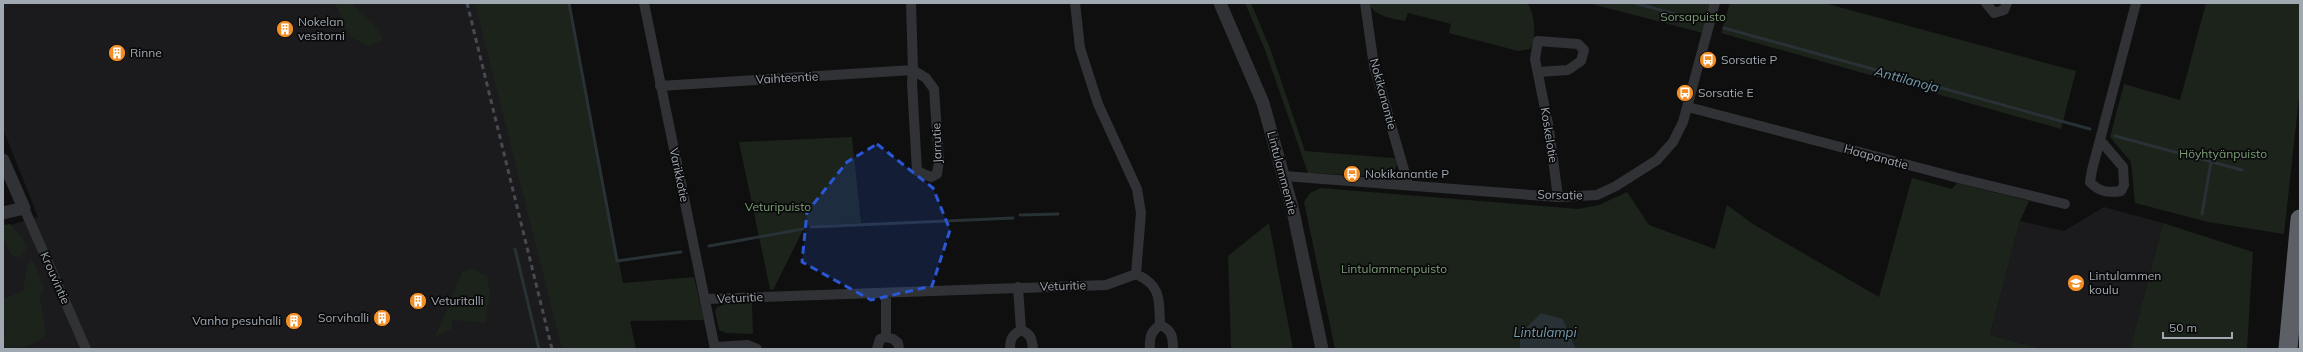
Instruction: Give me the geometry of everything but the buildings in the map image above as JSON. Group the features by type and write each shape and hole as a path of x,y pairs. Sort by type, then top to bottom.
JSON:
{"highway":[{"path":"2288,349 2300,219"}],"street":[{"name":"Varikkotie","path":"644,3 715,348 747,345 757,349"},
{"name":"Jarrutie","path":"911,3 914,70 912,83 917,171 931,177 937,174 939,161 934,89 926,78 914,70"},
{"path":"1075,3 1080,48 1098,104 1137,189 1141,213 1136,274 1149,280 1156,288 1159,302 1160,325"},
{"name":"Lintulammentie","path":"1220,3 1263,103 1298,231 1322,349"},
{"name":"Nokikanantie","path":"1365,3 1374,66 1408,184"},
{"name":"Sorsatie","path":"1284,176 1408,184 1558,197 1597,195 1616,186 1657,160 1673,142 1683,122 1688,107 1715,3"},
{"path":"1986,3 1994,13 2004,10 2007,3"},
{"path":"2100,140 2119,160 2123,167 2124,185 2121,191 2109,193 2096,188 2090,182 2100,140 2136,3"},
{"name":"Koskelotie","path":"1538,72 1568,70 1581,61 1584,50 1578,44 1538,41 1535,59 1558,197"},
{"name":"Vaihteentie","path":"660,86 914,70"},
{"name":"Haapanatie","path":"1688,107 1958,178 2065,204"},
{"path":"3,160 24,208 3,213"},
{"name":"Krouvintie","path":"24,208 86,349"},
{"name":"Veturitie","path":"706,299 1106,285 1136,274"},
{"path":"1018,287 1021,330"},
{"path":"886,293 886,336"},
{"path":"1150,349 1149,339 1154,329 1160,325"},
{"path":"1160,325 1167,328 1173,337 1173,349"},
{"path":"1010,349 1010,342 1013,334 1021,330 1027,332 1032,339 1033,349"},
{"path":"877,349 876,344 880,339 886,336 898,343 898,349"}],"highlighted area":[{"path":"877,144 933,188 950,230 932,286 871,300 802,262 807,212 847,162"}],"shaded area":[{"path":"3,3 480,3 563,349 3,349 3,227 38,217 3,129"},
{"name":"Lintulammen koulu","path":"2104,207 2163,223 2130,349 2044,349 1990,335 2020,221 2064,231"}],"green space":[{"path":"335,3 351,3 373,23 382,36 382,41 369,46 350,37"},
{"path":"475,3 569,3 623,283 694,277 704,320 630,321 636,349 562,349"},
{"path":"1245,3 1251,3 1270,48 1305,151 1397,159 1395,169 1388,177 1308,173 1265,50"},
{"path":"1369,3 1527,3 1532,13 1534,39 1530,49 1518,51 1449,33 1451,24 1408,13 1405,21 1384,16 1375,11"},
{"name":"Sorsapuisto","path":"1588,3 1711,3 1703,33"},
{"path":"1730,3 1824,3 2076,71 2061,129 1721,33"},
{"name":"Höyhtyänpuisto","path":"2206,3 2300,3 2300,89 2284,234 2208,222 2135,203 2131,162 2110,137 2124,84 2180,100"},
{"name":"Veturipuisto","path":"852,137 861,223 805,226 773,290 770,289 739,142"},
{"name":"Lintulammenpuisto","path":"1912,178 1952,189 1957,183 2029,201 2020,221 1990,335 2044,349 1576,349 1563,319 1520,334 1520,349 1335,349 1304,202 1310,193 1321,188 1578,209 1599,205 1627,192 1649,225 1715,249 1727,205 1753,224 1879,297"},
{"path":"1269,223 1293,349 1231,349 1228,256"},
{"path":"2163,223 2253,252 2247,349 2130,349"},
{"path":"10,224 22,237 27,247 21,257 14,256 8,250 5,240 3,240 3,225"},
{"path":"30,261 34,261 43,288 40,297 46,334 38,341 26,346 7,348 3,346 5,334 3,299 23,291 27,266"},
{"path":"469,268 487,276 490,292 485,323 453,320 451,329 435,337 463,270 467,272"},
{"path":"752,303 753,334 726,333 719,330 715,311 717,307 726,304"}],"water":[{"name":"Lintulampi","path":"1541,313 1563,319 1576,349 1520,349 1520,334"}],"waterway":[{"path":"569,3 617,261 681,252"},
{"name":"Anttilanoja","path":"1635,3 1696,20"},
{"name":"Anttilanoja","path":"1724,28 2090,129"},
{"name":"Anttilanoja","path":"2115,136 2242,170"},
{"path":"2202,214 2211,162"},
{"path":"1020,215 1058,214"},
{"path":"811,227 1013,218"},
{"path":"709,246 803,229"},
{"path":"515,249 539,349"}],"railway":[{"path":"467,3 552,349"}],"place":[{"name":"Nokelan vesitorni","path":"285,29"},
{"name":"Rinne","path":"117,53"},
{"name":"Sorsatie P","path":"1708,60"},
{"name":"Sorsatie E","path":"1685,93"},
{"name":"Nokikanantie P","path":"1352,174"},
{"name":"Lintulammen koulu","path":"2076,283"},
{"name":"Veturitalli","path":"418,301"},
{"name":"Sorvihalli","path":"382,318"},
{"name":"Vanha pesuhalli","path":"294,321"}]}
